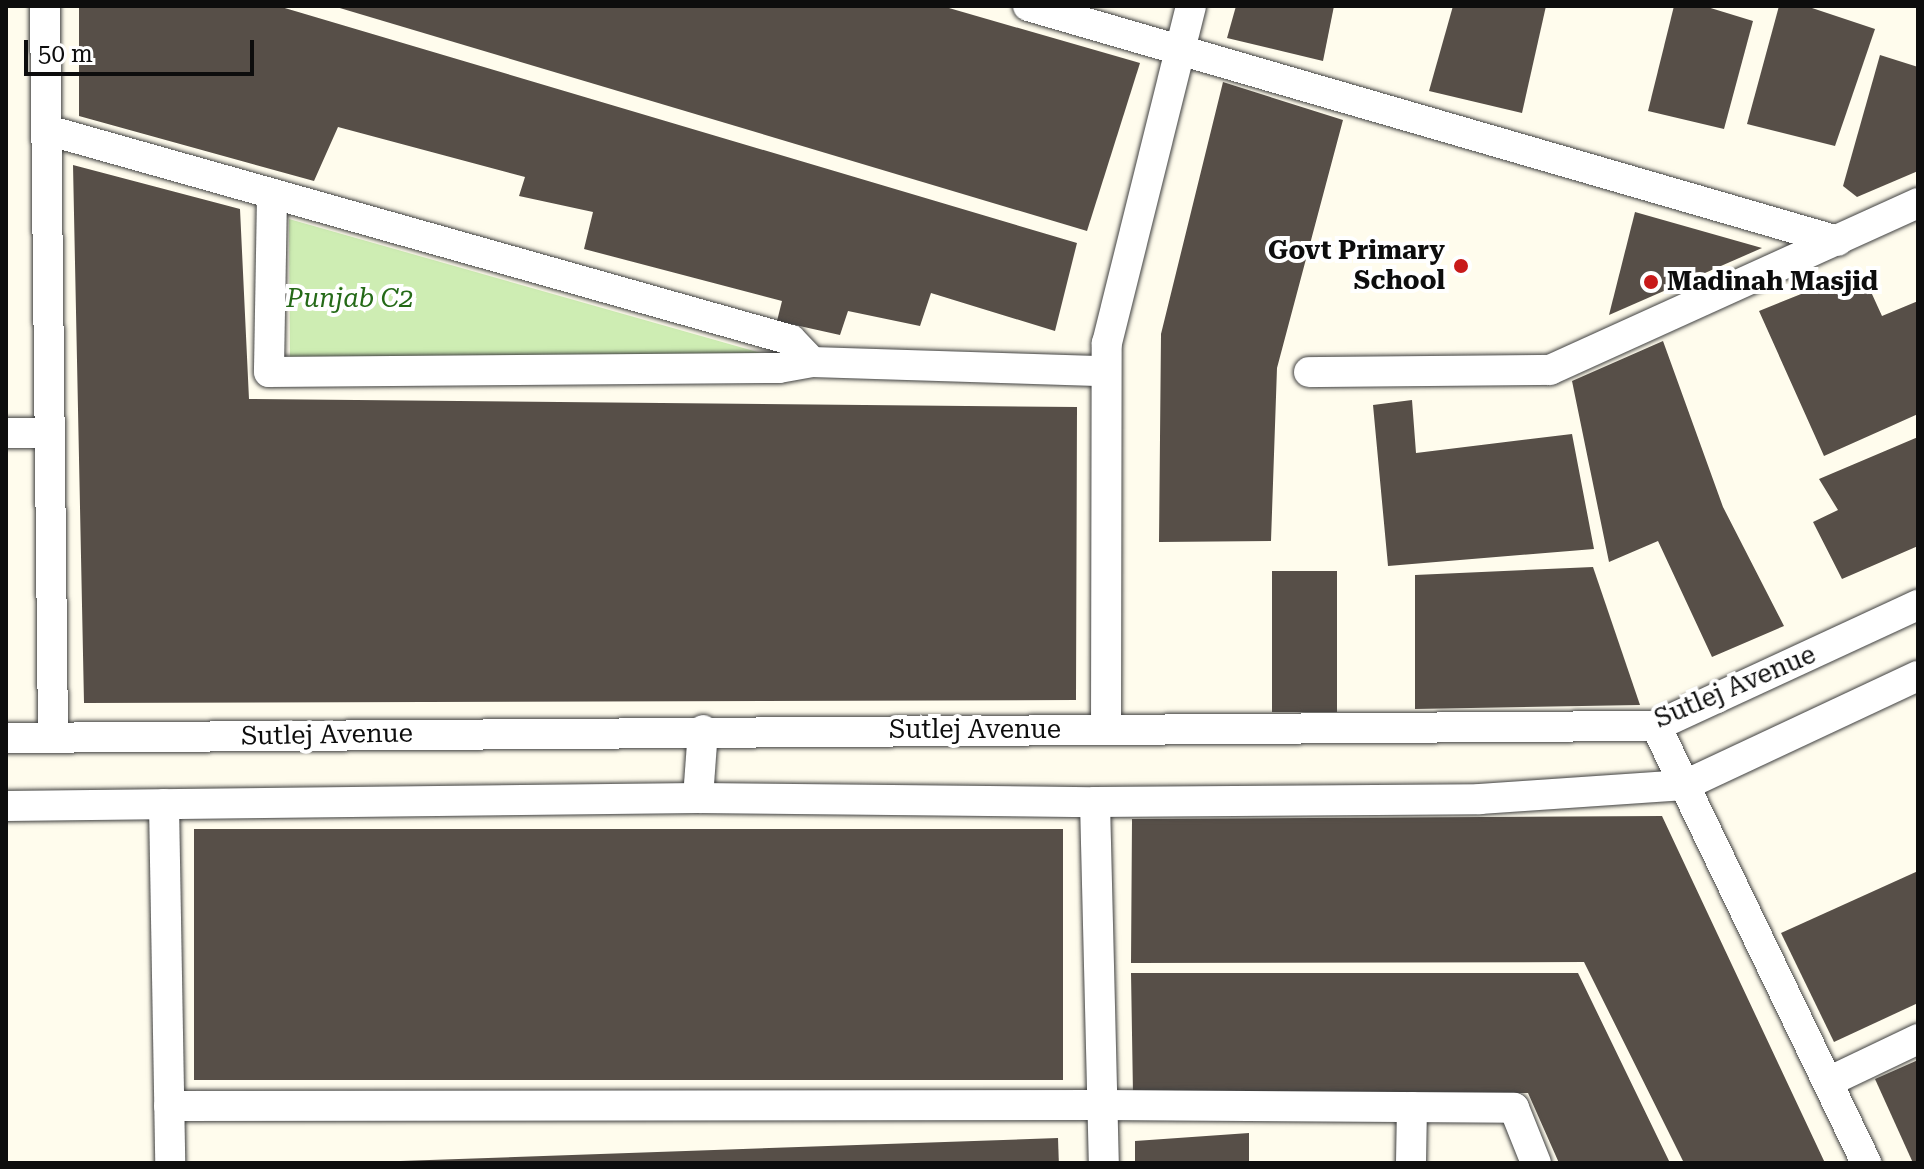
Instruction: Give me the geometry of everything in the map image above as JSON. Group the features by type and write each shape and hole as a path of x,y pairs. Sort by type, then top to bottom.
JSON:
{"street":[{"path":"45,6 53,738"},
{"path":"1028,6 1838,241"},
{"path":"1106,730 1107,343 1191,6"},
{"path":"47,130 791,340 812,362"},
{"path":"272,196 269,372 779,368 812,362 1105,371"},
{"path":"1309,372 1550,370 1918,203"},
{"path":"6,433 50,433"},
{"name":"Sutlej Avenue","path":"6,738 703,730 1656,726 1918,605"},
{"path":"6,806 698,798 1095,802 1480,799 1685,785 1918,676"},
{"path":"1656,726 1866,1163"},
{"path":"698,798 703,730"},
{"path":"1095,802 1104,1163"},
{"path":"164,804 170,1163"},
{"path":"1828,1082 1918,1039"},
{"path":"169,1106 1514,1108 1536,1163"},
{"path":"1411,1163 1412,1107"}],"green space":[{"name":"Punjab C2","path":"289,219 761,353 290,361"}],"building":[{"path":"79,6 278,6 1077,243 1055,331 931,293 920,326 848,311 840,335 777,321 782,301 584,249 593,212 519,196 525,177 338,127 314,181 79,116"},
{"path":"333,6 942,6 1140,63 1087,231"},
{"path":"1236,6 1334,6 1323,61 1227,38"},
{"path":"1453,6 1546,6 1522,113 1429,91"},
{"path":"1674,6 1704,6 1753,21 1724,129 1648,111"},
{"path":"1779,6 1806,6 1875,29 1835,146 1747,124"},
{"path":"1880,55 1918,67 1918,171 1857,197 1843,186"},
{"path":"1223,82 1343,120 1277,368 1271,541 1159,542 1161,334"},
{"path":"73,165 240,209 249,399 1077,407 1076,700 84,703"},
{"name":"Madinah Masjid","path":"1635,212 1762,248 1609,315"},
{"path":"1861,270 1882,316 1918,301 1918,414 1824,456 1759,311"},
{"path":"1663,341 1723,507 1784,626 1712,657 1658,541 1609,562 1572,381"},
{"path":"1412,400 1416,453 1572,434 1594,549 1388,566 1373,405"},
{"path":"1918,437 1918,546 1842,579 1813,522 1838,510 1819,479"},
{"path":"1593,567 1640,705 1415,709 1415,575"},
{"path":"1272,571 1337,571 1337,712 1272,712"},
{"path":"1662,816 1825,1163 1684,1163 1584,962 1131,963 1132,819"},
{"path":"194,829 1063,829 1063,1080 194,1080"},
{"path":"1918,871 1918,1003 1834,1042 1781,933"},
{"path":"1131,973 1578,973 1670,1163 1559,1163 1528,1093 1133,1094"},
{"path":"1918,1060 1918,1163 1913,1163 1875,1079"},
{"path":"1249,1133 1249,1163 1135,1163 1135,1141"},
{"path":"1058,1138 1058,1163 342,1163"}],"place":[{"name":"Govt Primary School","path":"1461,266"},
{"name":"Madinah Masjid","path":"1651,282"}]}
